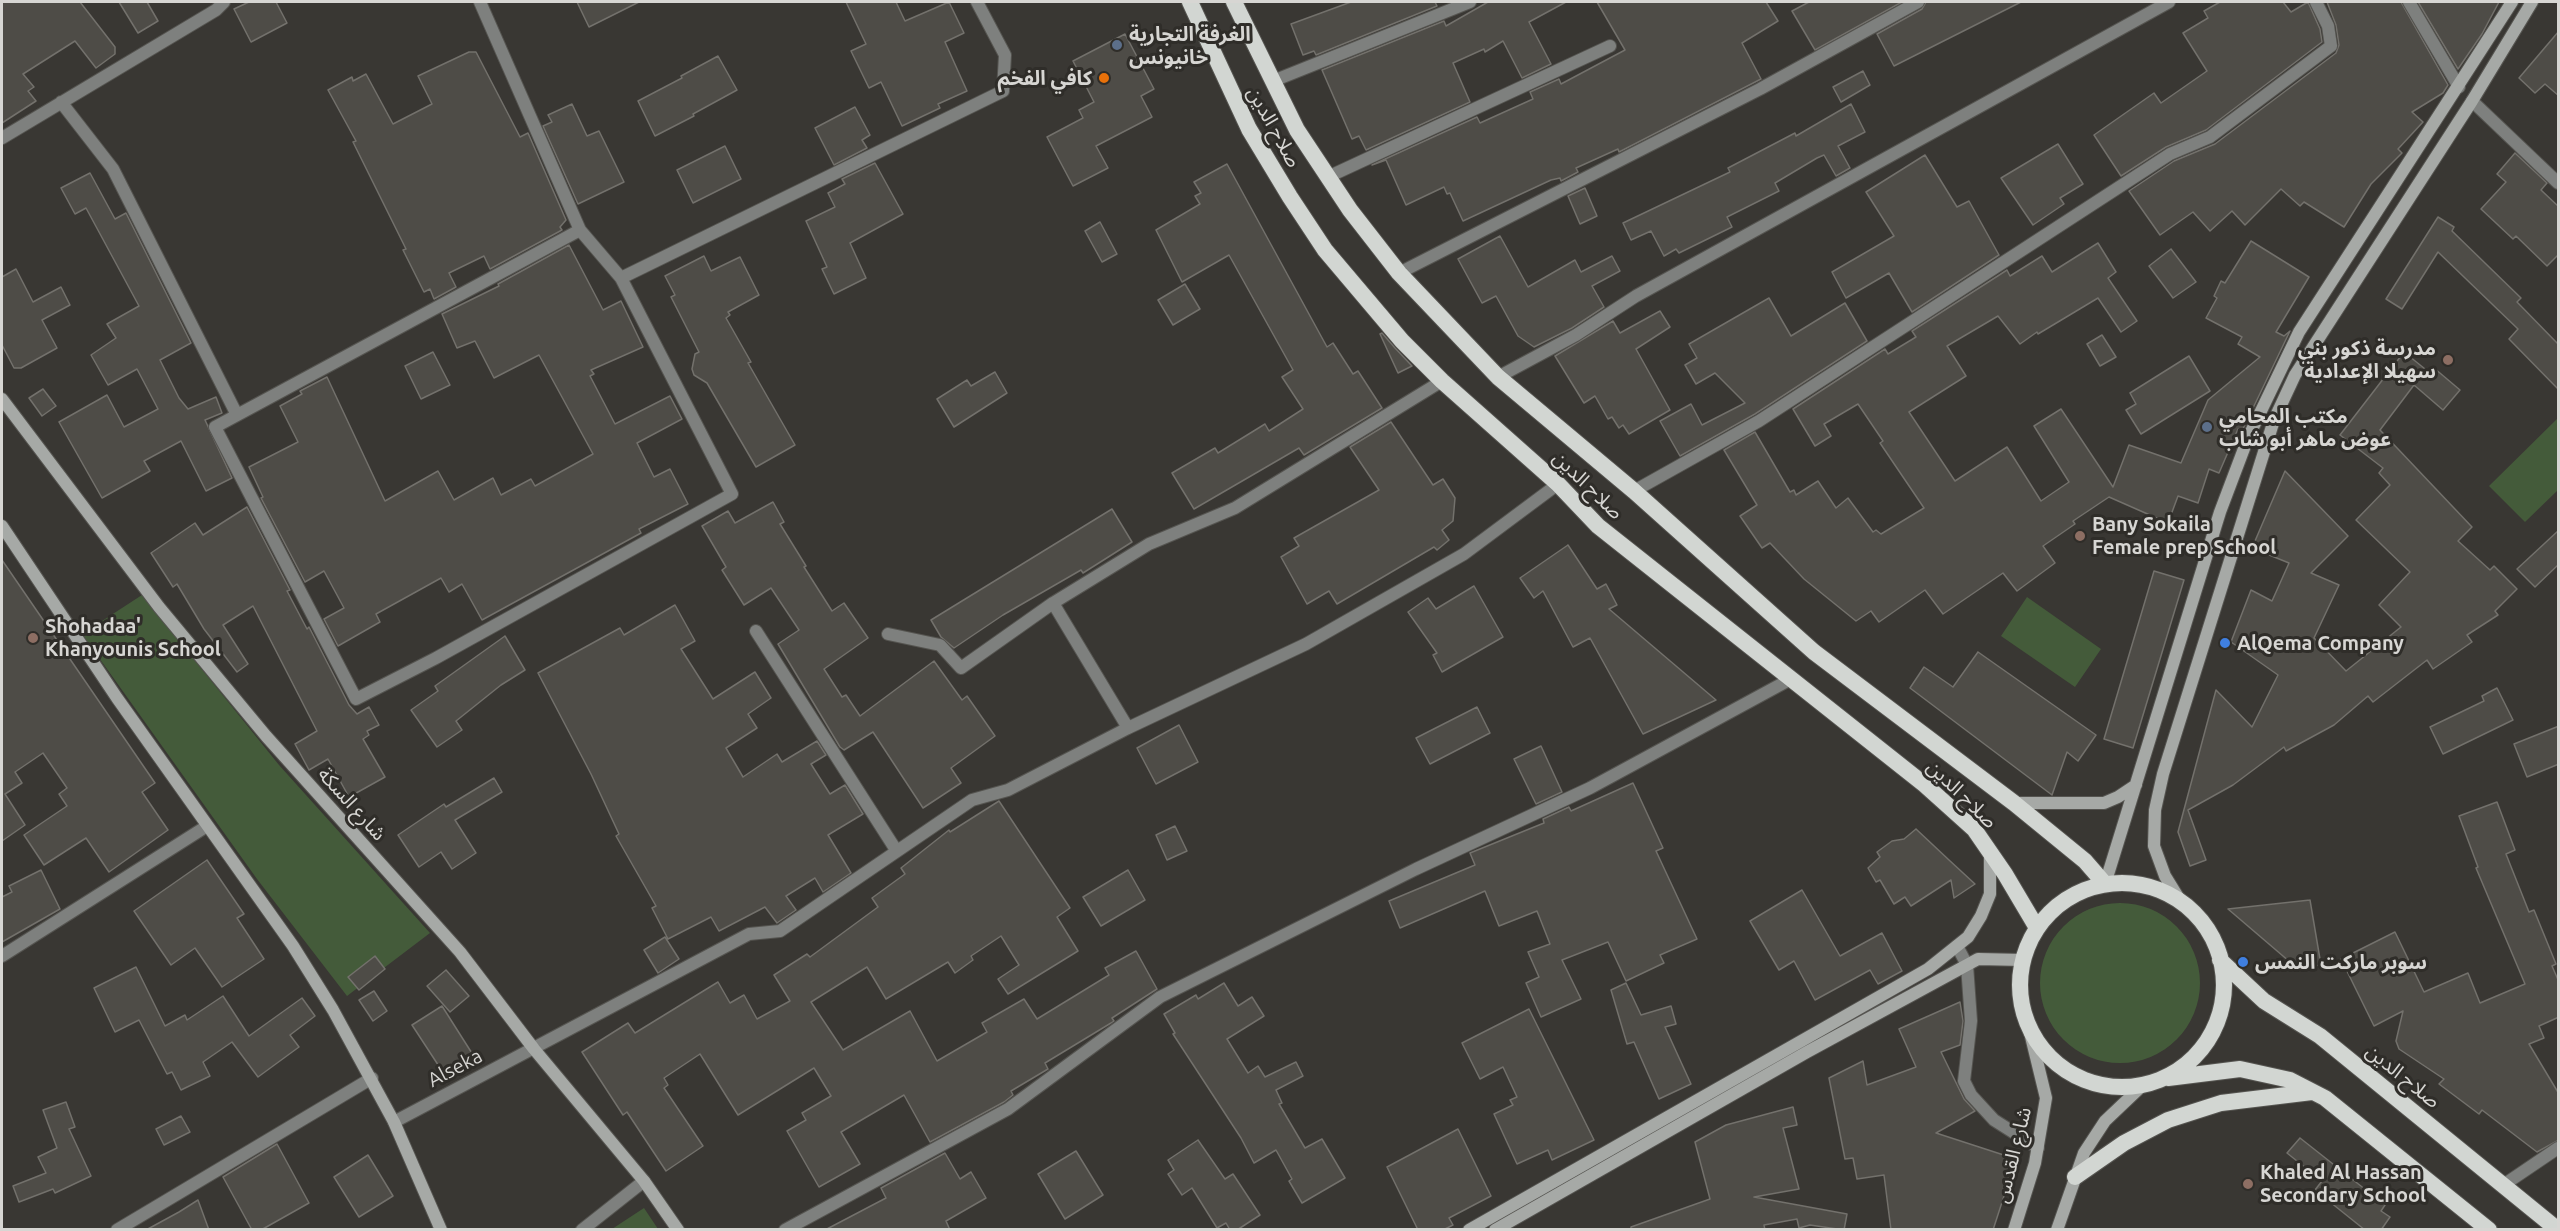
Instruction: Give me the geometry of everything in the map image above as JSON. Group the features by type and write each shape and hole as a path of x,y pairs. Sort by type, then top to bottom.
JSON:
{"highway":[{"name":"صلاح الدين","path":"1190,2 1248,129 1325,250 1364,298 1442,381 1558,483 1598,526 1789,680 1925,785 1974,829 2037,928"},
{"name":"صلاح الدين","path":"1234,2 1297,130 1350,210 1399,273 1498,377 1634,491 1814,652 2014,802 2085,861 2105,884"},
{"path":"2126,883 2154,887 2181,902 2200,919 2215,944 2223,971 2223,1000 2215,1027 2202,1047 2186,1064 2161,1078 2144,1084 2121,1087 2098,1084 2071,1074 2048,1056 2032,1032 2022,1006 2020,977 2023,960 2037,928 2050,912 2067,899 2105,884 2126,883"},
{"name":"صلاح الدين","path":"2220,960 2264,1001 2320,1036 2547,1226"},
{"path":"2161,1078 2240,1069 2290,1080 2325,1098 2489,1230"},
{"path":"2075,1177 2124,1143 2168,1120 2221,1102 2314,1092"}],"main road":[{"path":"2105,884 2220,512 2248,438 2299,332 2512,2"},
{"path":"2181,902 2165,876 2154,846 2155,810 2163,774 2274,420 2295,375 2472,101 2532,2"},
{"name":"شارع السكة","path":"2,399 159,607 266,736 460,952 534,1048 644,1181 678,1230"},
{"path":"2,526 66,625 293,946 372,1078 394,1122 441,1230"},
{"path":"2014,802 2104,803 2118,797 2136,784"},
{"path":"1469,1230 1928,969 1968,937 1990,894 1990,852"},
{"path":"1495,1230 1807,1052 1978,959 2023,960"},
{"name":"شارع القدس","path":"2014,1230 2038,1148 2046,1098 2027,1020"},
{"path":"2057,1230 2084,1153 2105,1121 2144,1084"}],"street":[{"path":"2,138 216,10 224,2"},
{"path":"480,2 580,230 621,278 732,494 436,658 356,699 215,427 580,230"},
{"path":"621,278 1003,91 1005,55 977,2"},
{"path":"1278,79 1470,2"},
{"path":"1399,273 1760,89 1918,2"},
{"path":"1498,377 1576,335 1636,296 2169,2"},
{"path":"1634,491 1759,421 2170,154 2210,137 2331,46 2328,26 2316,2"},
{"path":"2409,2 2459,87"},
{"path":"1332,176 1610,46"},
{"path":"2472,101 2559,183"},
{"path":"61,102 113,169 237,415"},
{"path":"888,634 940,645 961,668 1053,603 1149,544 1234,508 1442,381"},
{"name":"Alseka","path":"394,1122 748,934 780,931 972,800 1008,790 1128,728 1316,638 1464,554 1558,483"},
{"path":"1053,603 1128,728"},
{"path":"756,631 896,850"},
{"path":"785,1230 1008,1109 1160,996 1416,869 1590,788 1789,680"},
{"path":"2,956 207,826"},
{"path":"1957,946 1967,965 1971,1021 1964,1060 1964,1080 1971,1095 1994,1120 2038,1148"},
{"path":"117,1230 372,1078"},
{"path":"2502,1186 2559,1148"},
{"path":"582,1230 644,1181"}],"green space":[{"path":"2558,418 2558,490 2525,522 2489,486"},
{"path":"142,595 279,765 430,933 347,996 257,879 82,634"},
{"path":"2027,597 2101,649 2075,687 2001,636"},
{"path":"2120,903 2150,910 2164,917 2176,927 2186,939 2193,953 2200,983 2193,1013 2186,1027 2176,1039 2164,1049 2150,1056 2120,1063 2090,1056 2076,1049 2064,1039 2054,1027 2047,1013 2040,983 2047,953 2054,939 2064,927 2076,917 2090,910"},
{"path":"644,1208 658,1229 612,1229"}],"building":[{"path":"2,2 80,2 115,47 115,54 96,68 75,41 23,74 34,87 28,91 36,101 2,123"},
{"path":"119,2 147,2 158,21 138,33"},
{"path":"249,2 276,2 287,23 251,42 234,9"},
{"path":"577,2 639,2 589,27"},
{"path":"846,2 896,2 905,21 949,2 964,33 945,42 967,91 938,104 940,108 902,126 881,82 869,88 851,51 866,44"},
{"path":"1351,2 1435,2 1437,6 1316,55 1314,51 1303,55 1291,24"},
{"path":"1488,2 1566,2 1529,22 1551,64 1522,78 1503,41 1485,52 1484,49 1453,63 1470,102 1366,150 1359,136 1352,139 1322,70 1444,21 1446,26"},
{"path":"1597,2 1766,2 1778,21 1742,43 1761,79 1619,152 1618,149 1576,168 1578,172 1561,181 1560,178 1551,180 1463,221 1450,193 1447,194 1444,187 1406,205 1386,160 1372,165 1477,117 1480,123 1533,99 1530,92 1559,79 1561,84 1625,50"},
{"path":"1809,2 1902,2 1815,50 1792,11"},
{"path":"1926,2 2021,2 1894,66 1877,34 1922,9"},
{"path":"2220,2 2283,2 2291,12 2308,2 2320,29 2322,42 2206,130 2166,147 2121,176 2094,135 2154,93 2161,103 2207,71 2183,33 2208,18 2204,11"},
{"path":"2327,2 2401,2 2448,85 2443,93 2412,112 2423,122 2398,149 2402,153 2371,184 2344,227 2304,202 2300,206 2281,189 2245,225 2232,211 2210,231 2193,212 2160,235 2129,191 2174,161 2215,144 2336,53 2339,45 2336,25"},
{"path":"2418,2 2499,2 2482,34 2458,69"},
{"path":"2559,31 2559,96 2545,84 2535,93 2519,78"},
{"path":"1125,34 1154,89 1141,96 1152,117 1096,146 1108,168 1073,186 1047,137 1083,118 1079,110 1094,102 1073,61"},
{"path":"469,52 476,52 520,137 528,133 566,220 560,227 562,230 490,269 484,256 449,273 456,287 434,299 430,289 424,292 403,250 406,249 353,142 356,141 328,90 352,77 353,81 366,74 393,124 432,104 418,76"},
{"path":"718,56 737,90 655,136 638,101"},
{"path":"1863,71 1870,85 1841,102 1833,87"},
{"path":"572,104 587,136 599,131 624,182 578,204 543,126 552,122 548,115"},
{"path":"1851,104 1865,132 1838,146 1850,168 1836,176 1824,155 1817,158 1775,183 1779,191 1727,217 1732,227 1679,253 1676,249 1664,256 1651,231 1631,240 1623,223 1730,172 1728,168 1795,133 1796,136"},
{"path":"855,107 870,135 862,140 867,148 834,165 815,128"},
{"path":"2058,144 2083,184 2060,198 2064,204 2033,225 2001,178"},
{"path":"725,146 741,179 693,203 677,170"},
{"path":"2515,153 2547,183 2541,190 2559,207 2559,254 2547,266 2516,236 2513,239 2481,209 2506,182 2497,174"},
{"path":"1925,155 1957,207 1969,201 1999,255 1912,312 1889,273 1846,298 1832,272 1894,236 1866,192"},
{"path":"875,163 903,214 850,243 866,278 834,294 822,269 827,267 806,221 835,207 828,193 845,184 842,179"},
{"path":"1227,164 1327,347 1333,343 1353,374 1358,371 1382,408 1304,455 1299,448 1194,509 1172,473 1215,448 1218,453 1265,424 1269,431 1303,409 1282,377 1293,370 1229,255 1182,282 1156,230 1200,204 1195,196 1201,193 1194,182"},
{"path":"90,173 115,219 126,213 191,343 160,360 179,398 188,409 216,397 222,413 205,420 232,478 206,491 181,441 144,461 150,471 102,498 59,422 107,395 124,427 158,409 137,369 108,385 91,355 116,338 107,324 139,306 86,208 75,214 61,188"},
{"path":"1585,188 1597,216 1580,224 1568,196"},
{"path":"2438,217 2454,227 2452,231 2521,298 2517,302 2559,345 2559,390 2509,339 2518,329 2438,252 2402,309 2386,299"},
{"path":"1100,222 1117,254 1102,262 1085,231"},
{"path":"1500,236 1528,287 1575,260 1581,272 1612,256 1620,271 1592,286 1604,307 1572,328 1534,347 1518,336 1496,296 1482,303 1458,259"},
{"path":"2251,241 2309,277 2276,332 2284,336 2290,331 2242,431 2238,429 2219,473 2209,469 2198,503 2178,496 2168,523 2109,497 2073,521 2075,524 2043,546 2055,563 2017,591 2003,573 1943,614 1925,590 1879,622 1871,611 1856,621 1804,579 1770,543 1762,548 1740,516 1757,505 1724,450 1755,432 1790,492 1794,490 1796,495 1818,481 1836,508 1848,498 1873,532 1876,530 1881,534 1924,508 1880,443 1883,441 1858,404 1824,424 1831,436 1815,446 1793,409 1885,349 1888,354 1916,337 1912,331 2007,270 2010,276 2042,256 2052,272 2098,243 2116,272 2108,278 2137,321 2121,332 2098,298 2020,344 1998,316 1947,346 1966,376 1909,412 1955,481 2007,447 2041,501 2069,482 2034,426 2061,409 2113,487 2129,445 2181,463 2208,400 2260,357 2238,344 2242,337 2206,318 2217,298 2214,296 2221,281 2225,283"},
{"path":"569,245 603,310 621,301 643,347 591,370 594,374 590,376 615,424 670,396 682,419 637,443 654,477 670,469 688,504 639,529 641,533 482,620 462,584 449,592 441,578 376,614 380,622 338,646 324,619 344,608 324,571 305,582 261,498 263,497 249,467 298,442 280,406 302,394 300,391 327,377 385,501 438,471 454,500 493,478 501,495 531,479 535,486 593,454 539,355 494,378 475,341 457,348 442,314 499,286 498,284"},
{"path":"2171,249 2196,282 2173,298 2149,266"},
{"path":"704,256 711,271 740,257 759,295 728,312 730,315 726,318 751,362 748,363 795,445 756,467 707,383 694,375 692,369 695,354 699,352 671,297 675,295 665,276"},
{"path":"16,269 33,302 61,287 70,305 42,320 57,348 21,368 14,368 2,345 2,277"},
{"path":"1185,284 1200,309 1173,325 1158,300"},
{"path":"1769,298 1791,336 1845,303 1867,341 1755,414 1680,456 1660,421 1691,404 1702,425 1745,403 1715,373 1696,384 1685,365 1697,358 1689,344"},
{"path":"1660,311 1670,327 1636,349 1670,410 1629,434 1623,425 1619,428 1612,417 1608,419 1595,396 1584,403 1555,356 1613,321 1620,333"},
{"path":"1382,333 1412,366 1398,373 1380,334"},
{"path":"2102,335 2116,357 2100,366 2087,344"},
{"path":"433,352 450,385 421,399 405,366"},
{"path":"2404,352 2430,373 2434,368 2460,390 2443,410 2414,385 2380,430 2472,527 2458,541 2490,570 2494,566 2517,589 2495,611 2498,615 2467,635 2472,642 2433,669 2427,660 2373,702 2368,696 2334,725 2286,751 2284,747 2233,785 2188,810 2206,860 2190,866 2178,832 2216,690 2252,727 2278,675 2231,642 2251,590 2272,601 2289,563 2252,548 2285,471 2348,536 2311,573 2339,585 2314,638 2346,671 2401,627 2379,605 2410,572 2356,520 2390,485 2379,473 2383,468 2340,435"},
{"path":"2189,356 2210,391 2141,434 2126,410 2136,404 2130,393"},
{"path":"995,372 1007,393 954,427 937,399 967,380 971,386"},
{"path":"43,389 56,406 42,416 29,398"},
{"path":"1391,422 1433,485 1443,479 1455,498 1453,521 1442,530 1449,540 1437,550 1434,547 1337,604 1329,591 1307,604 1281,557 1299,546 1294,538 1379,490 1350,447"},
{"path":"773,502 784,522 780,524 832,611 844,603 868,638 824,669 842,697 846,695 860,716 934,661 962,700 967,696 995,736 951,768 961,783 923,808 873,732 844,750 840,747 778,644 799,630 771,588 744,605 722,570 726,567 702,526 728,511 735,523"},
{"path":"247,507 290,590 287,591 307,629 309,627 349,705 357,714 369,707 379,725 367,731 369,735 363,739 385,777 349,797 328,759 309,770 295,744 317,731 253,606 223,625 248,664 237,672 204,629 177,584 173,587 151,553 195,523 203,535"},
{"path":"1112,509 1132,542 1083,573 1081,570 1003,615 954,648 941,637 931,620"},
{"path":"2559,530 2559,564 2535,587 2517,569"},
{"path":"1568,545 1597,589 1606,584 1617,605 1609,609 1716,700 1643,734 1590,638 1573,647 1543,591 1534,598 1520,578"},
{"path":"2,560 155,783 142,792 168,830 109,872 86,838 44,865 24,835 67,806 59,794 67,788 43,753 15,772 22,783 5,794 25,825 2,841"},
{"path":"2154,571 2184,580 2133,748 2104,739"},
{"path":"1474,586 1503,637 1442,672 1433,655 1437,653 1408,612 1428,598 1436,609"},
{"path":"675,605 695,641 681,649 713,699 755,672 771,698 748,714 757,728 726,748 743,777 777,754 782,762 817,741 826,755 811,764 830,794 845,785 863,814 828,835 851,873 823,892 815,878 786,896 796,910 777,923 765,907 719,931 711,917 668,939 652,908 656,906 616,836 619,834 591,774 538,673 620,628 624,635"},
{"path":"505,636 525,670 501,685 456,721 462,730 437,747 411,710 438,691 435,686"},
{"path":"1978,652 2096,735 2078,761 2067,752 2052,795 1910,688 1924,667 1953,687"},
{"path":"2497,688 2513,720 2443,754 2430,727 2484,701 2482,696"},
{"path":"1477,707 1490,733 1430,764 1416,738"},
{"path":"1179,725 1198,762 1156,784 1137,748"},
{"path":"2559,726 2559,764 2527,777 2514,744"},
{"path":"1541,746 1562,792 1536,804 1514,759"},
{"path":"494,778 502,792 455,820 476,853 452,869 441,852 419,867 398,835 444,804 446,807"},
{"path":"1633,783 1663,848 1656,851 1697,939 1660,955 1664,963 1626,981 1608,942 1562,960 1581,999 1541,1017 1526,983 1539,977 1528,952 1550,944 1537,911 1499,926 1485,891 1400,928 1389,901 1475,865 1470,853 1544,823 1543,819 1569,807 1571,811"},
{"path":"999,801 1070,908 1057,917 1078,951 1008,994 998,979 1019,965 1001,936 971,956 973,960 955,973 948,962 886,999 867,967 811,1002 843,1050 910,1011 937,1061 987,1032 982,1023 1024,999 1037,1019 1109,975 1105,968 1136,951 1157,989 1112,1018 1114,1021 1111,1023 1045,1063 1048,1069 1011,1091 1013,1095 1004,1102 930,1142 904,1095 841,1132 860,1164 819,1187 787,1131 806,1120 802,1113 831,1096 814,1068 738,1115 700,1054 664,1078 668,1085 664,1088 703,1146 666,1171 627,1112 623,1115 582,1052 628,1023 635,1033 718,982 730,1003 744,995 757,1019 790,1001 774,975 807,954 810,957 878,907 872,898 905,874 901,868 949,830 950,832"},
{"path":"2497,802 2515,850 2506,854 2529,912 2534,910 2556,964 2552,966 2559,982 2559,1017 2539,1026 2544,1038 2529,1044 2559,1094 2559,1140 2537,1152 2482,1110 2479,1114 2439,1084 2444,1079 2399,1049 2396,1041 2403,1011 2374,1026 2341,959 2395,932 2424,992 2468,973 2480,1003 2525,984 2476,868 2478,867 2459,816"},
{"path":"1175,826 1187,851 1167,860 1156,835"},
{"path":"1916,829 1975,884 1954,898 1951,880 1911,906 1905,897 1894,904 1880,880 1876,882 1868,868 1880,857 1877,852 1892,841 1904,839"},
{"path":"207,860 244,914 237,918 264,959 222,987 195,948 171,965 134,911"},
{"path":"41,870 60,909 2,942 2,897 12,892 9,886"},
{"path":"1128,870 1145,900 1101,926 1083,897"},
{"path":"1802,890 1840,956 1882,933 1902,971 1878,984 1870,970 1815,1000 1794,961 1779,970 1750,921"},
{"path":"2310,900 2321,965 2297,968 2228,909"},
{"path":"665,937 679,959 658,973 644,950"},
{"path":"375,956 385,969 359,990 348,977"},
{"path":"136,967 165,1026 185,1015 187,1020 223,996 249,1036 302,998 315,1016 290,1035 299,1047 258,1077 232,1042 203,1062 210,1076 181,1090 172,1072 167,1074 139,1020 115,1032 94,988"},
{"path":"446,970 469,996 450,1012 427,986"},
{"path":"1224,983 1238,1006 1252,997 1264,1016 1227,1039 1248,1073 1258,1066 1265,1077 1296,1062 1303,1076 1276,1090 1282,1103 1279,1104 1305,1148 1322,1139 1345,1178 1302,1203 1289,1181 1292,1179 1276,1150 1254,1163 1241,1138 1173,1034 1175,1033 1164,1014 1196,995 1198,999"},
{"path":"1626,983 1641,1015 1671,1006 1676,1024 1665,1027 1691,1084 1659,1099 1634,1042 1627,1044 1611,990"},
{"path":"374,991 387,1011 373,1021 359,1000"},
{"path":"1960,1002 1963,1021 1960,1045 1941,1052 1964,1099 1975,1111 1936,1133 2016,1159 1993,1230 1891,1230 1884,1175 1857,1179 1853,1158 1845,1159 1829,1078 1863,1061 1867,1085 1916,1067 1899,1029"},
{"path":"442,1006 475,1058 446,1077 412,1025"},
{"path":"1529,1009 1594,1140 1552,1160 1548,1150 1517,1164 1494,1114 1513,1105 1510,1100 1517,1097 1503,1067 1480,1079 1462,1043"},
{"path":"66,1102 75,1127 69,1129 91,1176 55,1193 53,1189 19,1202 13,1186 46,1173 38,1157 57,1148 43,1110"},
{"path":"1793,1107 1797,1125 1783,1128 1799,1189 1754,1197 1847,1214 1844,1230 1810,1225 1799,1228 1797,1219 1764,1225 1765,1230 1631,1230 1631,1227 1710,1199 1695,1142 1726,1125"},
{"path":"181,1116 190,1132 164,1145 156,1129"},
{"path":"1458,1129 1491,1196 1449,1218 1453,1225 1443,1230 1418,1230 1387,1167"},
{"path":"2300,1138 2385,1205 2381,1211 2390,1217 2381,1230 2365,1230 2315,1190 2322,1181 2287,1153"},
{"path":"1198,1140 1225,1179 1233,1174 1260,1215 1237,1230 1230,1230 1226,1223 1217,1228 1192,1188 1182,1195 1168,1174 1174,1170 1168,1160"},
{"path":"277,1144 309,1203 261,1230 252,1230 223,1177"},
{"path":"1076,1151 1103,1195 1065,1219 1038,1174"},
{"path":"945,1153 960,1179 971,1172 986,1198 946,1221 950,1230 825,1230 886,1198 881,1188"},
{"path":"368,1155 393,1196 359,1217 334,1177"},
{"path":"198,1200 209,1230 146,1230 179,1212"}],"place":[{"name":"الغرفة التجارية خانيونس","path":"1117,45"},
{"name":"كافي الفخم","path":"1104,78"},
{"name":"مدرسة ذكور بني سهيلا الإعدادية","path":"2448,360"},
{"name":"مكتب المحامي عوض ماهر أبو شاب","path":"2207,427"},
{"name":"Bany Sokaila Female prep School","path":"2080,536"},
{"name":"Shohadaa' Khanyounis School","path":"33,638"},
{"name":"AlQema Company","path":"2225,643"},
{"name":"سوبر ماركت النمس","path":"2243,962"},
{"name":"Khaled Al Hassan Secondary School","path":"2248,1184"}]}
